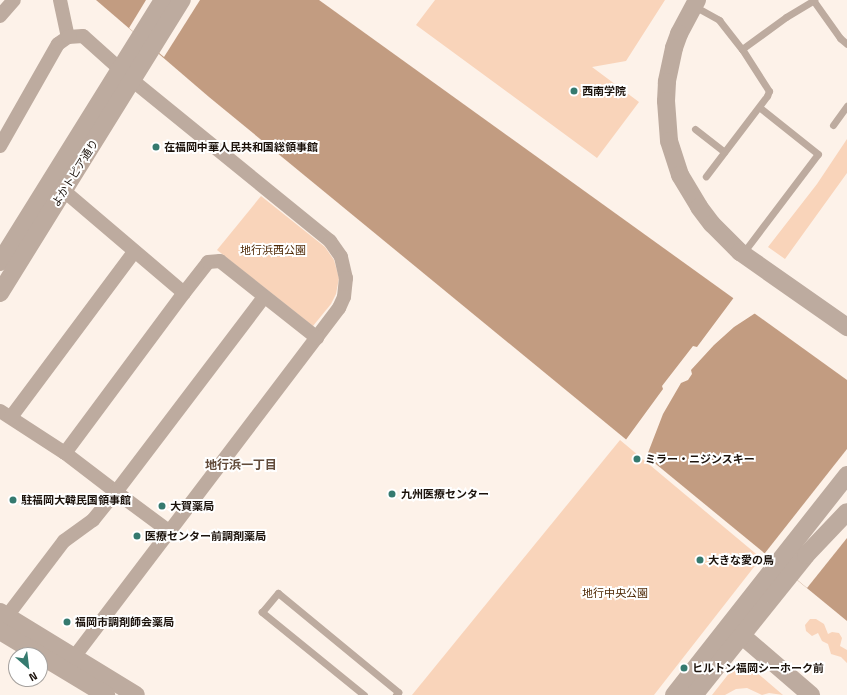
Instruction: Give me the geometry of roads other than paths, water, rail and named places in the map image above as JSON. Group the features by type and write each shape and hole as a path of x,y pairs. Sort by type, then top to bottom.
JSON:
{"street":[{"path":"0,16 14,0"},
{"path":"60,0 68,37"},
{"name":"よかトピア通り","path":"0,293 64,191 126,74 139,37 163,0"},
{"name":"よかトピア通り","path":"0,262 126,74 149,52 182,0"},
{"path":"696,3 679,34 670,64 666,102 670,142 680,175 699,207 722,235 743,254 847,327"},
{"path":"0,146 58,44 68,37 83,36 126,74 324,236 337,250 345,267 346,288 339,308 74,657"},
{"path":"64,191 184,293"},
{"path":"134,252 5,414 65,453 170,532"},
{"path":"65,453 208,262 220,261 317,338"},
{"path":"2,620 64,541 93,520 116,492 264,297"},
{"path":"694,695 766,578 847,475"},
{"path":"674,695 735,630 782,587 806,555 847,512"},
{"path":"2,620 74,657 136,695"},
{"path":"2,620 106,695"},
{"path":"735,630 811,695"}],"lane":[{"path":"742,49 786,17 813,0 840,38 847,44"},
{"path":"696,3 719,20 742,49 768,86 769,91 759,107 706,176"},
{"path":"833,125 847,106"},
{"path":"743,254 818,154 759,107"},
{"path":"695,129 724,152"},
{"path":"364,695 262,612 278,593 398,692 396,695"}],"place":[{"name":"西南学院","path":"574,91"},
{"name":"在福岡中華人民共和国総領事館","path":"156,147"},
{"name":"ミラー・ニジンスキー","path":"637,459"},
{"name":"九州医療センター","path":"392,494"},
{"name":"駐福岡大韓民国領事館","path":"13,500"},
{"name":"大賀薬局","path":"162,506"},
{"name":"医療センター前調剤薬局","path":"137,536"},
{"name":"大きな愛の鳥","path":"700,560"},
{"name":"福岡市調剤師会薬局","path":"67,622"},
{"name":"ヒルトン福岡シーホーク前","path":"684,668"}],"district":[{"name":"地行浜一丁目","path":"241,465"}],"park label":[{"name":"地行浜西公園","path":"273,250"},
{"name":"地行中央公園","path":"615,593"}]}
